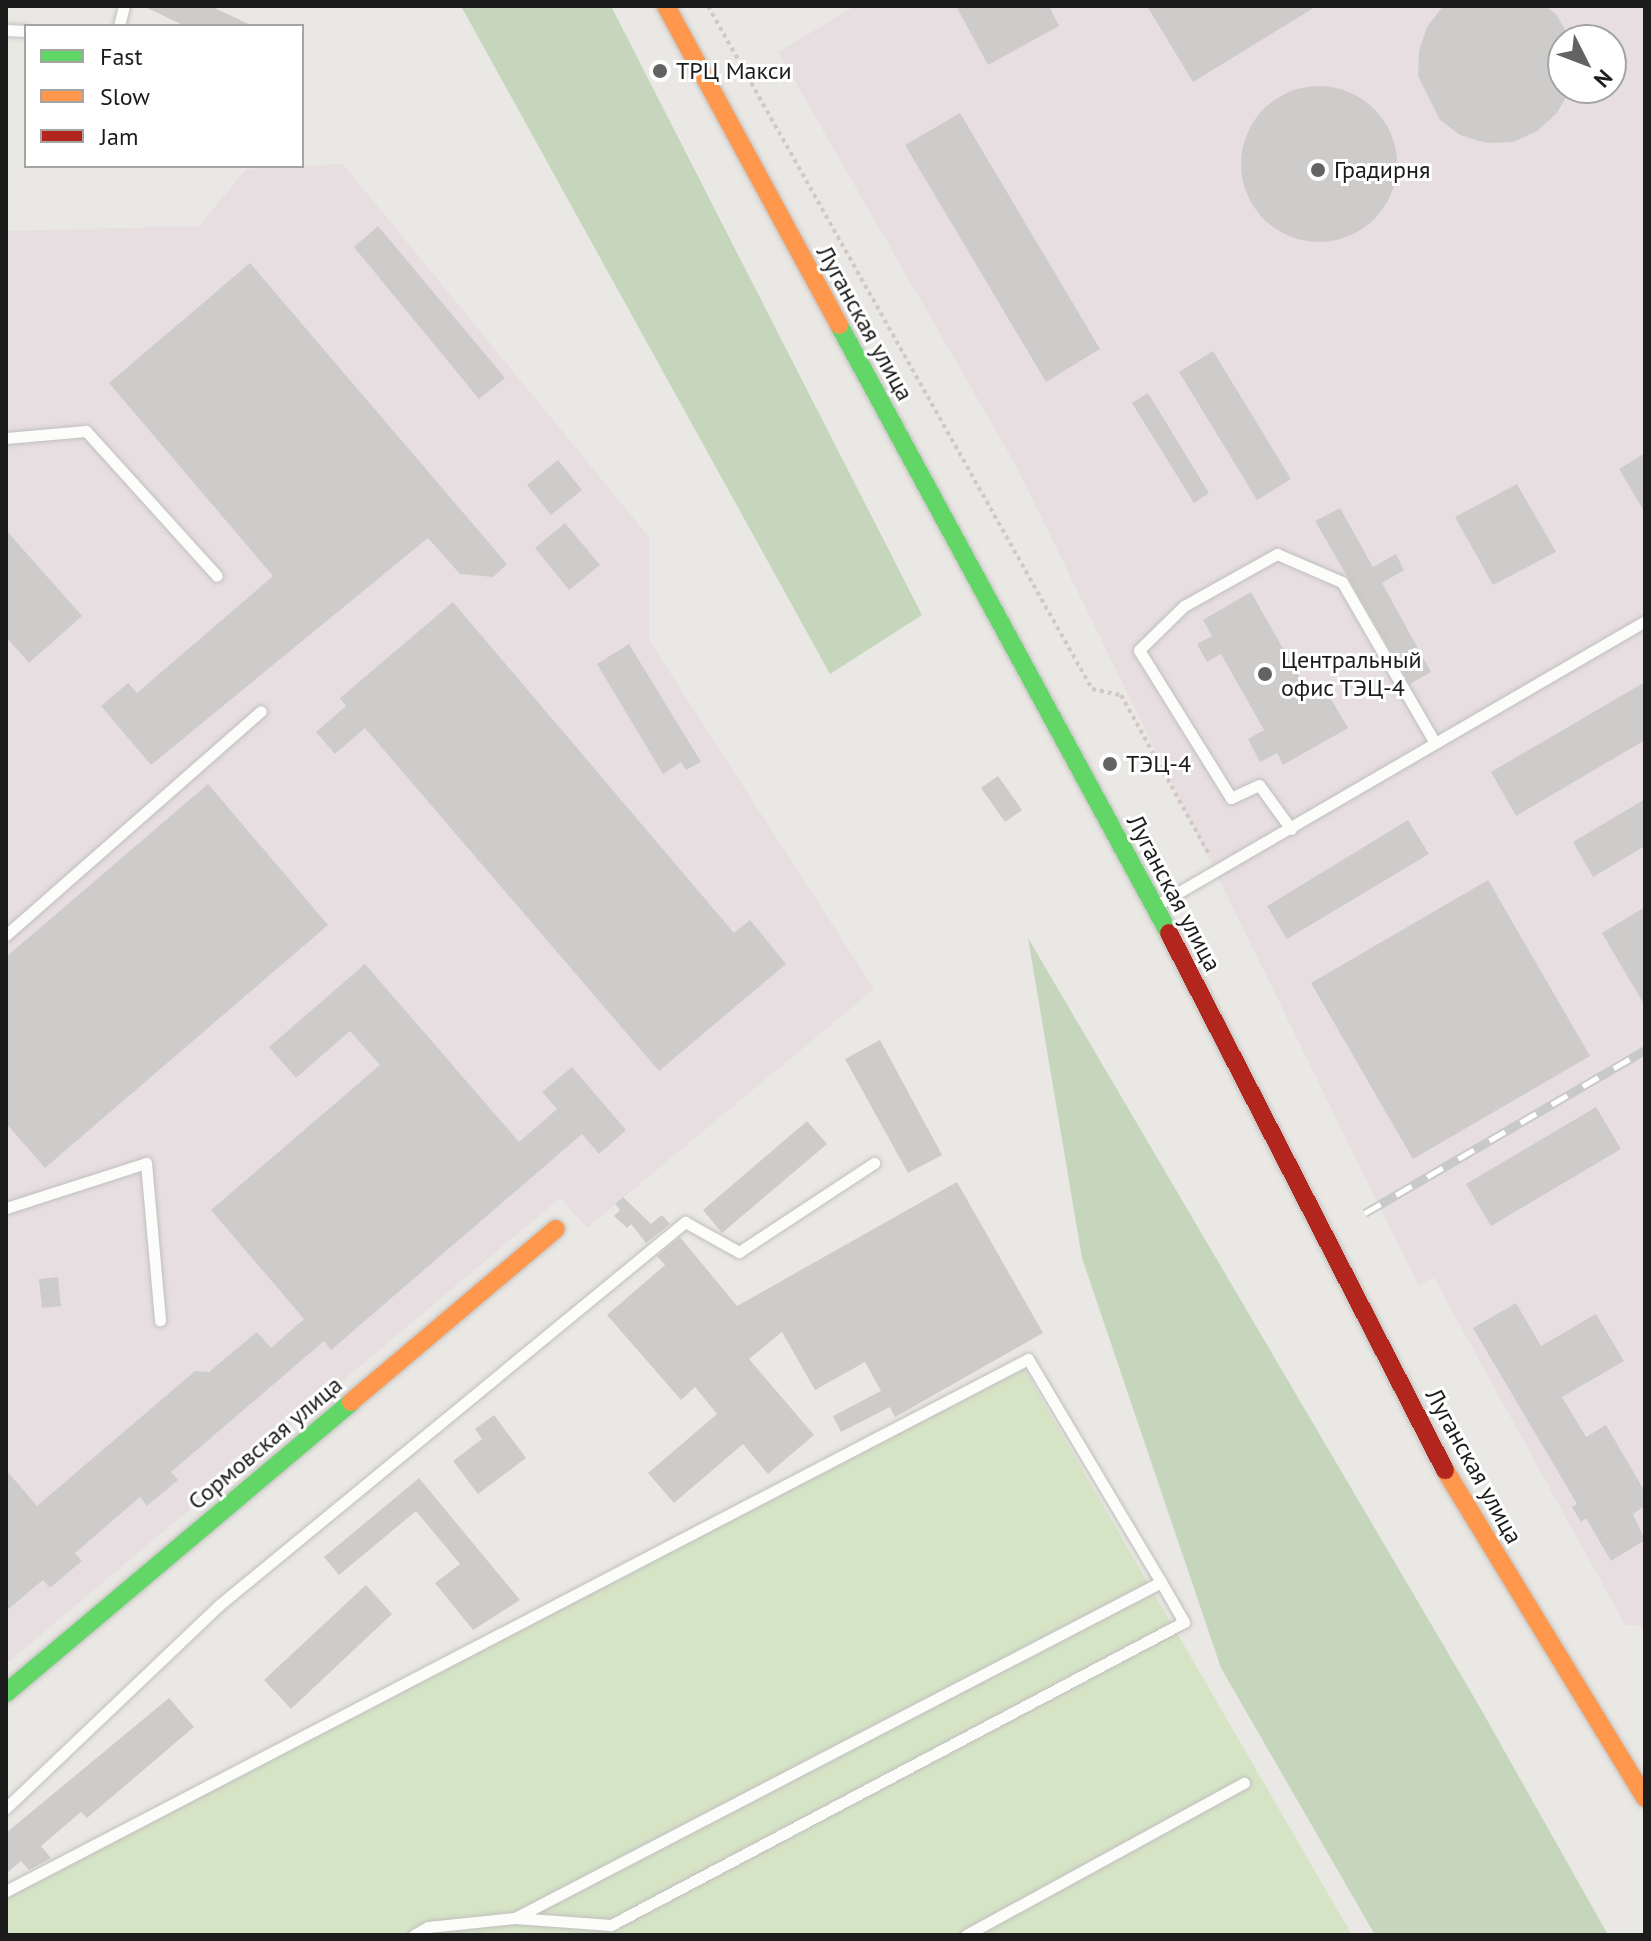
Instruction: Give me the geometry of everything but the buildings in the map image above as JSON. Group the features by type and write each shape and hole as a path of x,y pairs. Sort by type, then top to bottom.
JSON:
{"main road":[{"name":"Луганская улица","path":"666,6 1155,906 1448,1476 1645,1798"},
{"name":"Сормовская улица","path":"6,1693 556,1229"}],"lane":[{"path":"6,438 86,431 217,576"},
{"path":"1291,829 1259,785 1231,798 1139,650 1184,606 1277,554 1342,582 1435,743"},
{"path":"1155,906 1645,621"},
{"path":"6,935 261,711"},
{"path":"6,1208 146,1163 160,1320"},
{"path":"6,1808 218,1606 685,1222 739,1252 874,1163"},
{"path":"6,1891 1028,1359 1184,1622 611,1925 515,1918 428,1927 414,1935"},
{"path":"515,1918 1161,1582"},
{"path":"966,1935 1244,1783"}],"path":[{"path":"708,6 1077,664 1092,689 1121,695 1212,860"}],"shaded area":[{"path":"855,6 1645,6 1645,1633 1640,1625 1625,1625 1434,1278 1418,1285 1016,466 778,52"},
{"path":"343,164 649,537 649,640 874,989 587,1228 560,1198 6,1664 6,231 199,226 246,169"}],"green space":[{"path":"461,6 611,6 922,615 830,674"},
{"path":"1028,938 1478,1704 1608,1935 1375,1935 1221,1668 1082,1258"},
{"path":"1024,1369 1352,1935 6,1935 6,1894"}],"railway":[{"path":"1365,1213 1645,1050"}],"traffic: fast":[{"path":"839,325 1169,933"},
{"path":"6,1693 351,1402"}],"traffic: slow":[{"path":"666,6 839,325"},
{"path":"351,1402 556,1229"},
{"path":"1445,1470 1645,1798"}],"traffic: jam":[{"path":"1169,933 1445,1470"}],"place":[{"name":"ТРЦ Макси","path":"660,71"},
{"name":"Градирня","path":"1318,170"},
{"name":"Центральный офис ТЭЦ-4","path":"1265,674"},
{"name":"ТЭЦ-4","path":"1110,764"}]}
